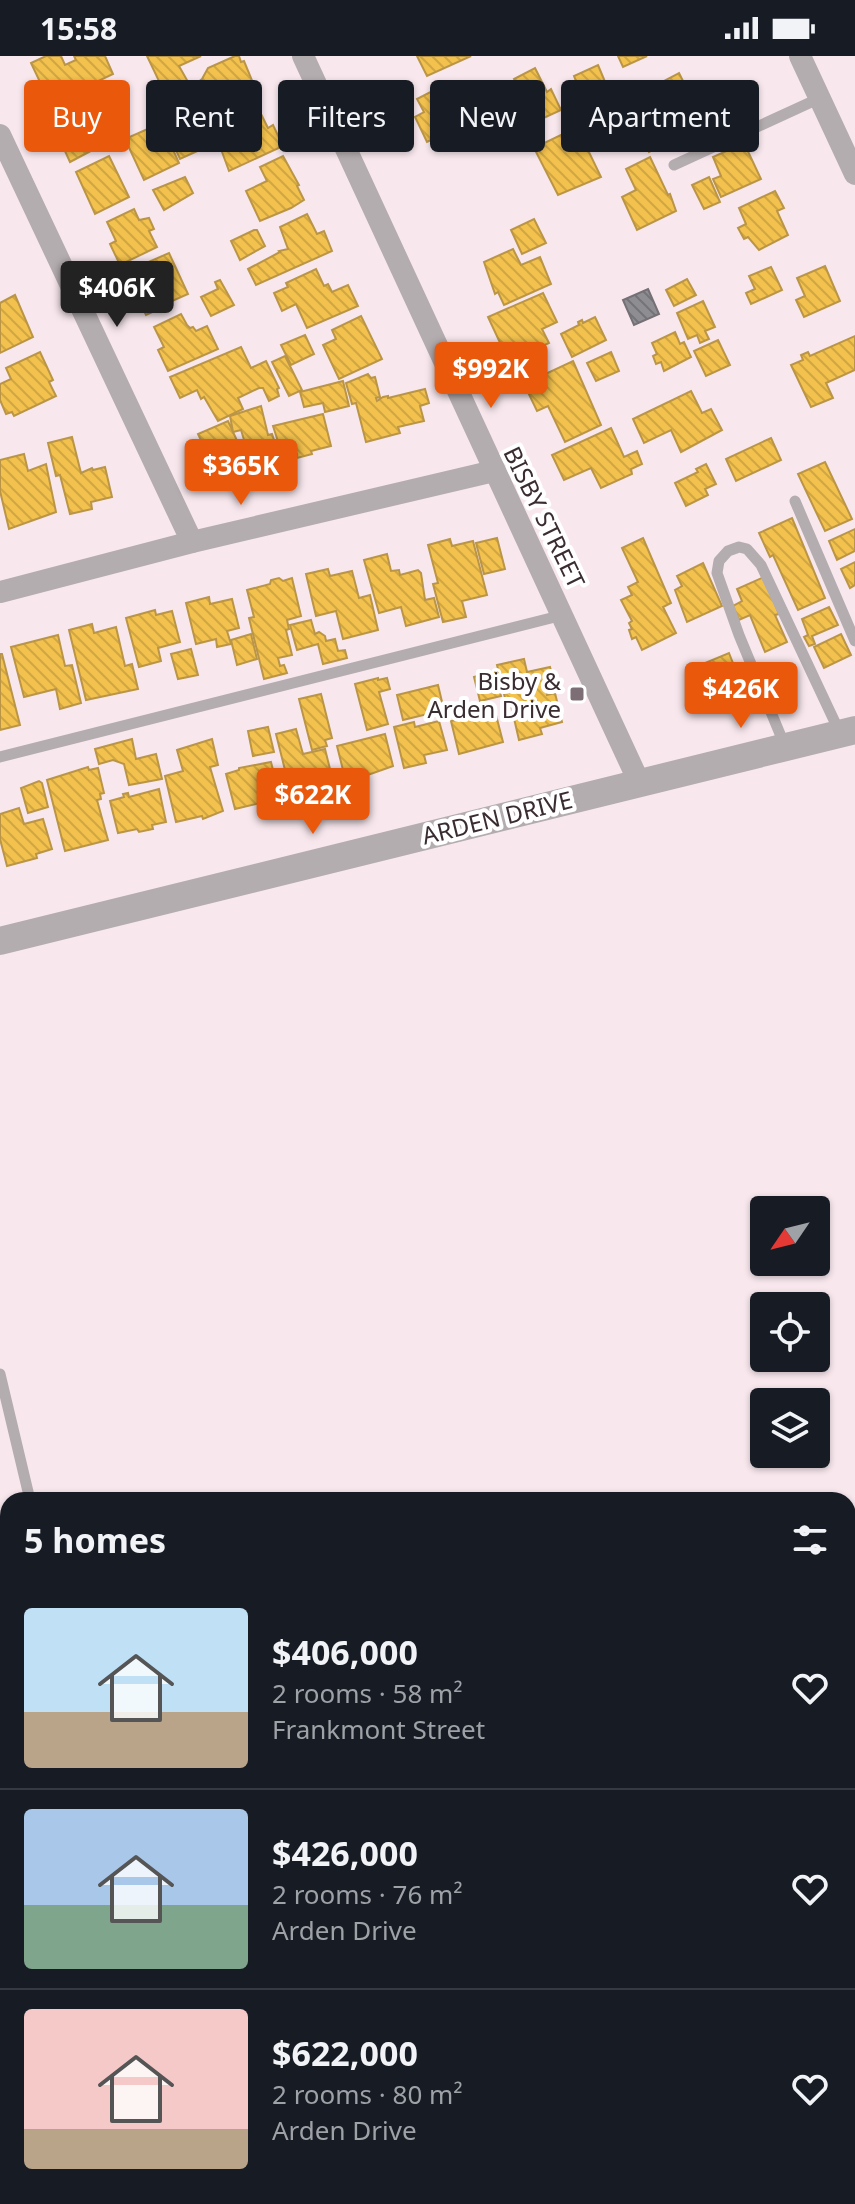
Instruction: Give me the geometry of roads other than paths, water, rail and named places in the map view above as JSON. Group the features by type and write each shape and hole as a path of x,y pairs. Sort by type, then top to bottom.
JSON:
{"street":[{"name":"BISBY STREET","path":"303,56 639,782"},
{"path":"800,56 855,174"},
{"path":"0,135 192,542"},
{"path":"0,592 192,542 494,471"},
{"name":"ARDEN DRIVE","path":"0,941 847,731"}],"lane":[{"path":"674,165 820,98"},
{"path":"795,501 855,641"},
{"path":"786,746 733,621 717,573 719,561 728,551 739,547 747,549 761,565 847,731"},
{"path":"0,757 564,615"},
{"path":"0,1374 28,1492"}],"place":[{"name":"Bisby & Arden Drive","path":"577,694"}]}
